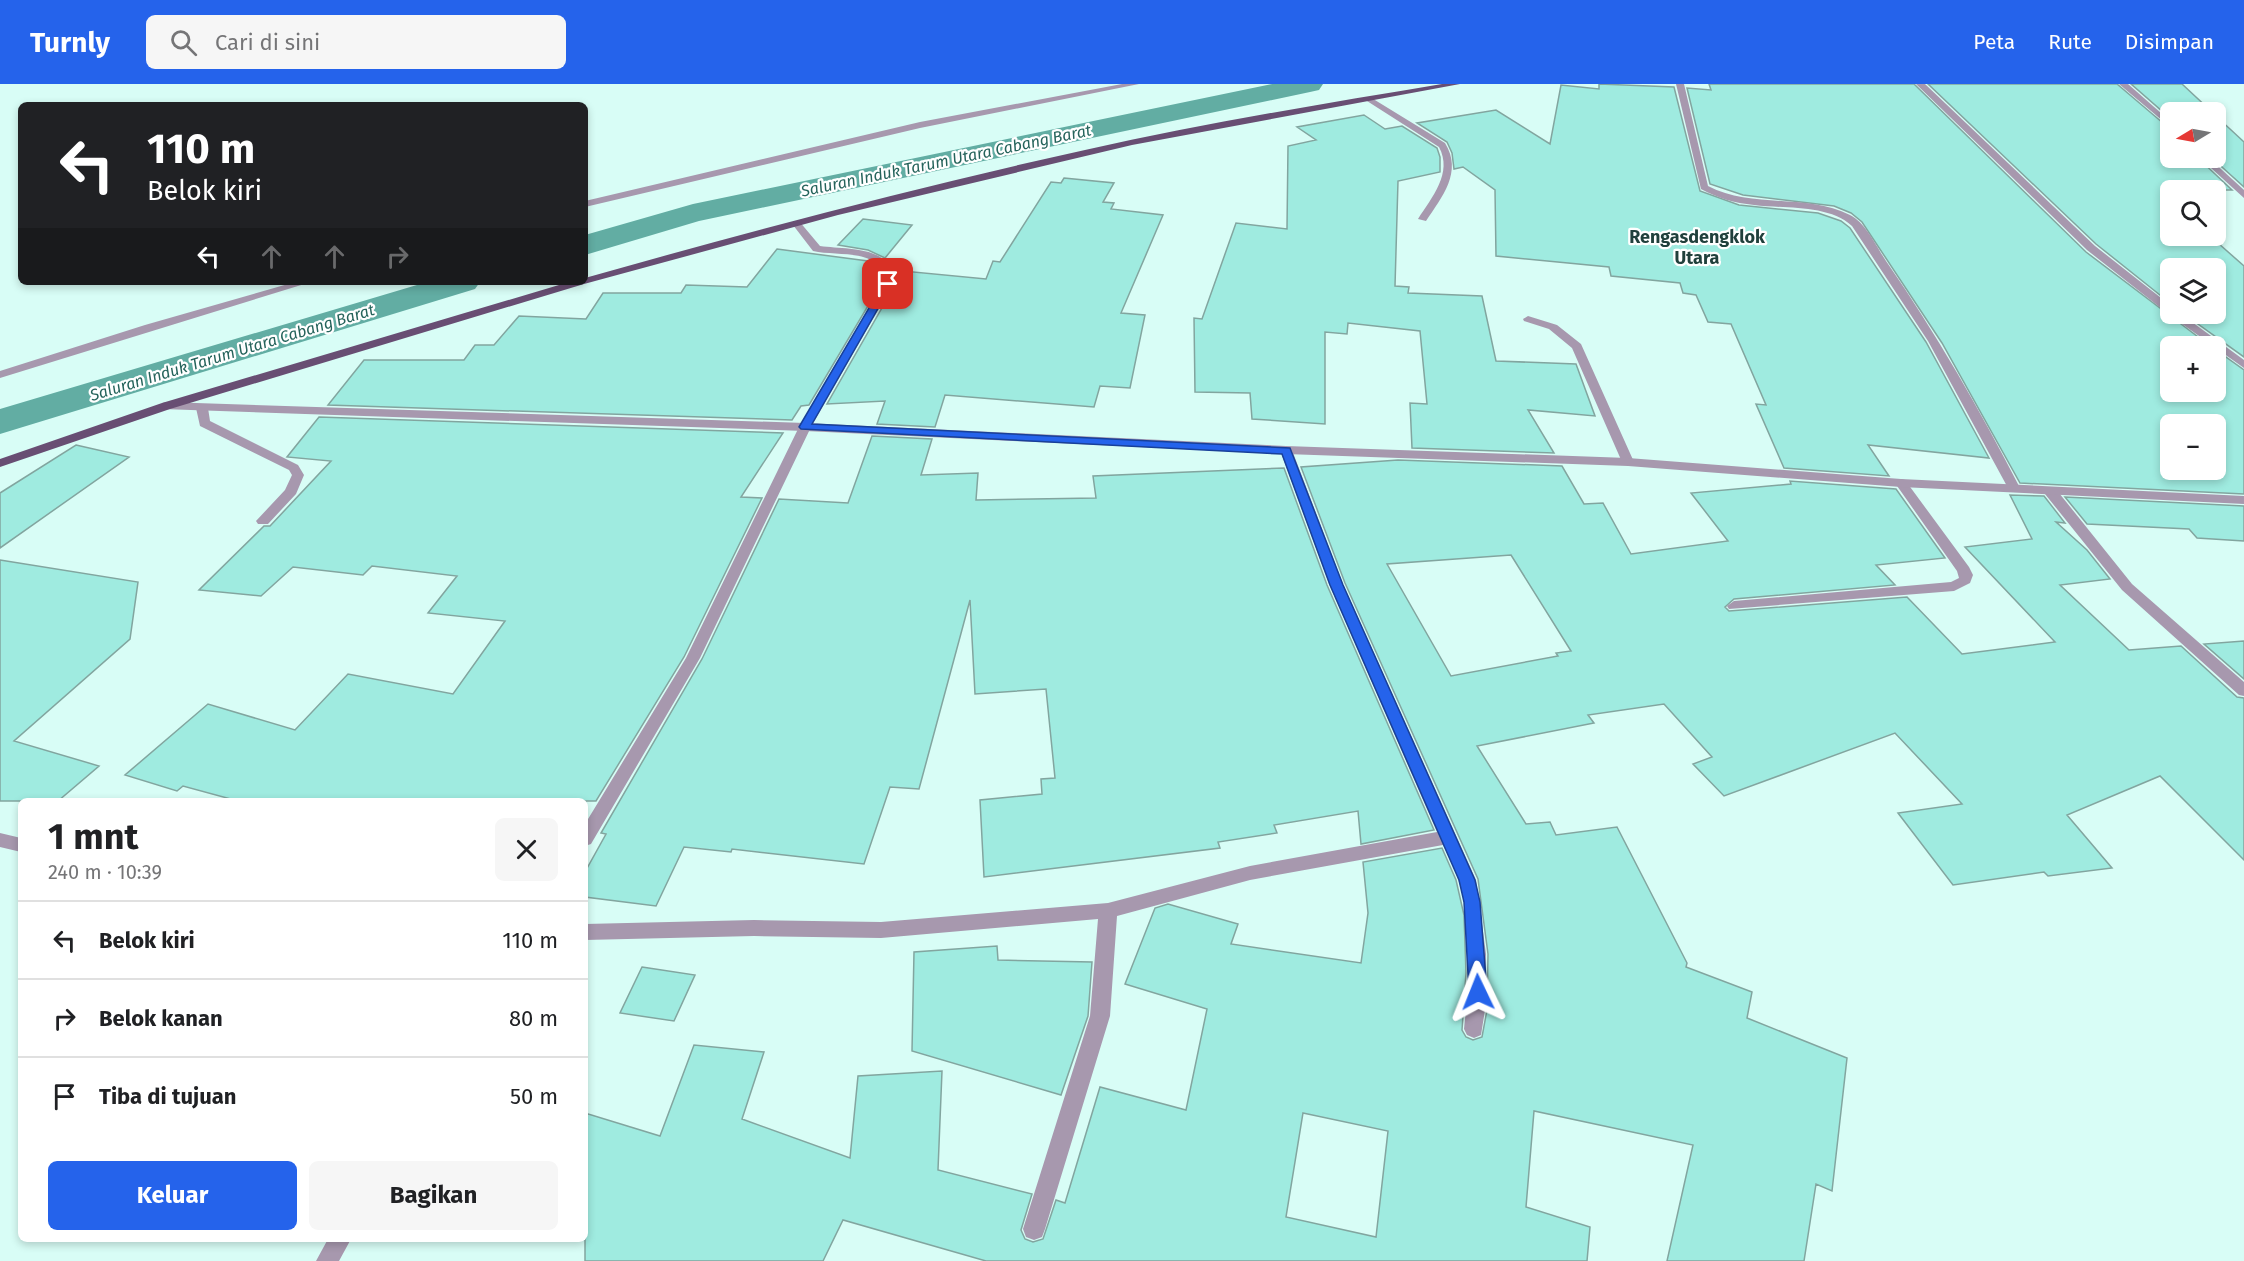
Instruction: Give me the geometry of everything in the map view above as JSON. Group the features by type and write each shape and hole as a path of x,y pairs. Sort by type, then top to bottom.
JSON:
{"main road":[{"path":"588,280 796,223 1086,152 1456,84"},
{"path":"0,462 166,406 570,285"}],"street":[{"path":"588,203 920,125 1135,84"},
{"path":"1680,84 1704,187 1721,195 1818,210 1852,221 1915,308 1966,394 2014,488"},
{"path":"1920,84 2091,248 2160,302"},
{"path":"2123,84 2160,116"},
{"path":"1370,99 1442,145 1448,153 1451,169 1423,219"},
{"path":"2215,168 2244,195"},
{"path":"588,834 693,658 805,427 890,277 887,265 878,258 815,248 796,223"},
{"path":"0,375 282,286"},
{"path":"1528,319 1553,327 1577,346 1628,462"},
{"path":"2189,324 2244,365"},
{"path":"166,406 805,427 1286,450 1628,462 1901,483 2244,500"},
{"path":"202,408 204,423 294,468 298,475 291,491 262,521"},
{"path":"1286,450 1336,585 1447,837 1460,861 1472,902 1478,992 1474,1029"},
{"path":"1734,606 1954,586 1962,583 1966,575 1964,570 1901,483"},
{"path":"2050,491 2127,587 2244,691"},
{"path":"588,932 754,928 881,930 1108,911 1250,873 1447,837"},
{"path":"0,840 18,844"},
{"path":"1035,1229 1100,1016 1108,911"},
{"path":"327,1261 338,1242"}],"building":[{"path":"1599,84 1674,87 1700,191 1739,205 1818,213 1841,221 1850,228 1926,342 1989,458 1868,445 1889,476 1784,468 1756,404 1766,405 1731,324 1708,322 1696,295 1683,293 1680,283 1611,276 1609,267 1496,256 1495,190 1463,167 1454,169 1452,153 1447,142 1417,123 1496,110 1550,144 1561,85 1599,89"},
{"path":"1709,84 1914,84 2086,252 2160,308 2160,324 2181,324 2197,336 2160,336 2160,402 2226,402 2226,357 2244,370 2244,494 2020,483 1942,343 1862,222 1851,213 1834,206 1743,195 1710,184 1687,88 1711,90"},
{"path":"1928,84 2117,84 2160,121 2160,168 2209,168 2221,180 2160,180 2160,246 2221,246 2244,266 2244,357 2226,344 2226,336 2215,336 2198,324 2226,324 2226,258 2160,258 2160,295 2096,244"},
{"path":"2131,84 2182,84 2201,102 2160,102 2160,109"},
{"path":"1364,115 1385,129 1402,126 1437,148 1440,157 1440,172 1398,181 1395,286 1409,287 1408,293 1482,296 1496,361 1576,364 1595,416 1528,410 1554,453 1412,448 1410,403 1427,404 1420,331 1348,323 1347,334 1325,332 1325,424 1252,419 1250,393 1195,392 1194,318 1202,319 1236,223 1287,229 1288,146 1316,140 1297,127"},
{"path":"2226,125 2244,142 2244,187 2223,168 2226,168"},
{"path":"1064,178 1114,183 1103,202 1114,203 1111,209 1163,215 1121,313 1145,315 1130,388 1100,386 1094,407 945,395 935,427 877,424 885,401 827,404 895,285 893,270 986,279 993,261 1000,262 1051,182 1061,183"},
{"path":"863,219 912,225 885,258 868,250 838,245"},
{"path":"777,249 868,261 879,273 881,284 809,405 801,406 792,420 328,405 364,360 464,360 475,345 494,345 519,316 586,319 603,293 681,293 686,285 747,287"},
{"path":"319,417 783,433 741,497 762,498 684,657 596,801 588,801 588,798 227,798 183,786 177,791 125,775 208,704 295,730 348,674 453,694 505,621 428,613 457,576 372,566 363,575 293,567 261,596 199,590 264,526 270,526 331,461 287,457"},
{"path":"872,436 932,439 921,475 978,473 976,500 1096,498 1093,476 1284,468 1327,585 1434,830 1361,844 1358,811 1274,825 1277,833 1218,842 1220,848 984,877 980,800 1042,794 1041,779 1055,778 1046,689 975,694 970,600 919,789 890,787 864,864 732,849 731,852 684,847 656,906 588,897 588,867 606,834 601,833 702,659 779,499 848,503"},
{"path":"76,445 129,457 0,548 0,493"},
{"path":"1398,460 1562,466 1584,504 1603,503 1631,554 1728,541 1691,493 1791,484 1790,481 1896,489 1945,558 1876,565 1895,585 1734,599 1725,607 1729,611 1907,597 1962,654 2055,642 1965,547 2032,539 2010,495 2044,496 2065,523 2056,522 2087,550 2110,579 2060,585 2129,650 2181,646 2237,697 2244,698 2244,860 2160,776 2067,815 2112,868 2048,876 2044,872 1953,885 1898,813 1962,804 1895,733 1724,796 1693,764 1712,757 1664,704 1588,715 1594,723 1477,746 1526,824 1550,822 1556,835 1617,827 1687,963 1686,967 1752,992 1747,1018 1847,1058 1832,1191 1816,1184 1804,1261 1667,1261 1693,1145 1534,1111 1526,1207 1590,1227 1587,1261 986,1261 843,1220 823,1261 585,1261 585,1242 588,1242 588,1114 660,1136 694,1045 764,1052 742,1119 850,1158 858,1076 942,1071 938,1170 1032,1194 1021,1230 1025,1239 1033,1242 1043,1239 1056,1200 1065,1203 1100,1087 1186,1110 1207,1009 1125,984 1155,908 1168,904 1238,924 1231,944 1361,963 1368,913 1363,862 1442,848 1456,880 1464,915 1466,973 1462,1030 1466,1037 1473,1040 1482,1037 1487,1010 1488,954 1478,879 1345,583 1301,467","holes":["1511,555 1571,651 1556,653 1558,656 1451,676 1387,564","1303,1113 1388,1131 1376,1237 1286,1217"]},
{"path":"2065,497 2244,506 2244,541 2197,538 2189,529 2087,524"},
{"path":"0,560 138,582 130,639 14,741 99,766 62,798 18,798 18,801 0,801"},
{"path":"2244,641 2244,679 2204,644"},
{"path":"997,946 998,960 1092,962 1088,1016 1061,1095 912,1051 914,952"},
{"path":"642,967 695,975 674,1021 620,1013"}],"waterway":[{"name":"Saluran Induk Tarum Utara Cabang Barat","path":"588,244 693,213 1310,84"},
{"name":"Saluran Induk Tarum Utara Cabang Barat","path":"0,422 453,285"}],"district":[{"name":"Rengasdengklok Utara","path":"1697,247"}],"route":[{"path":"888,284 805,427 1286,450 1336,585 1467,880 1472,902 1478,992"}]}
